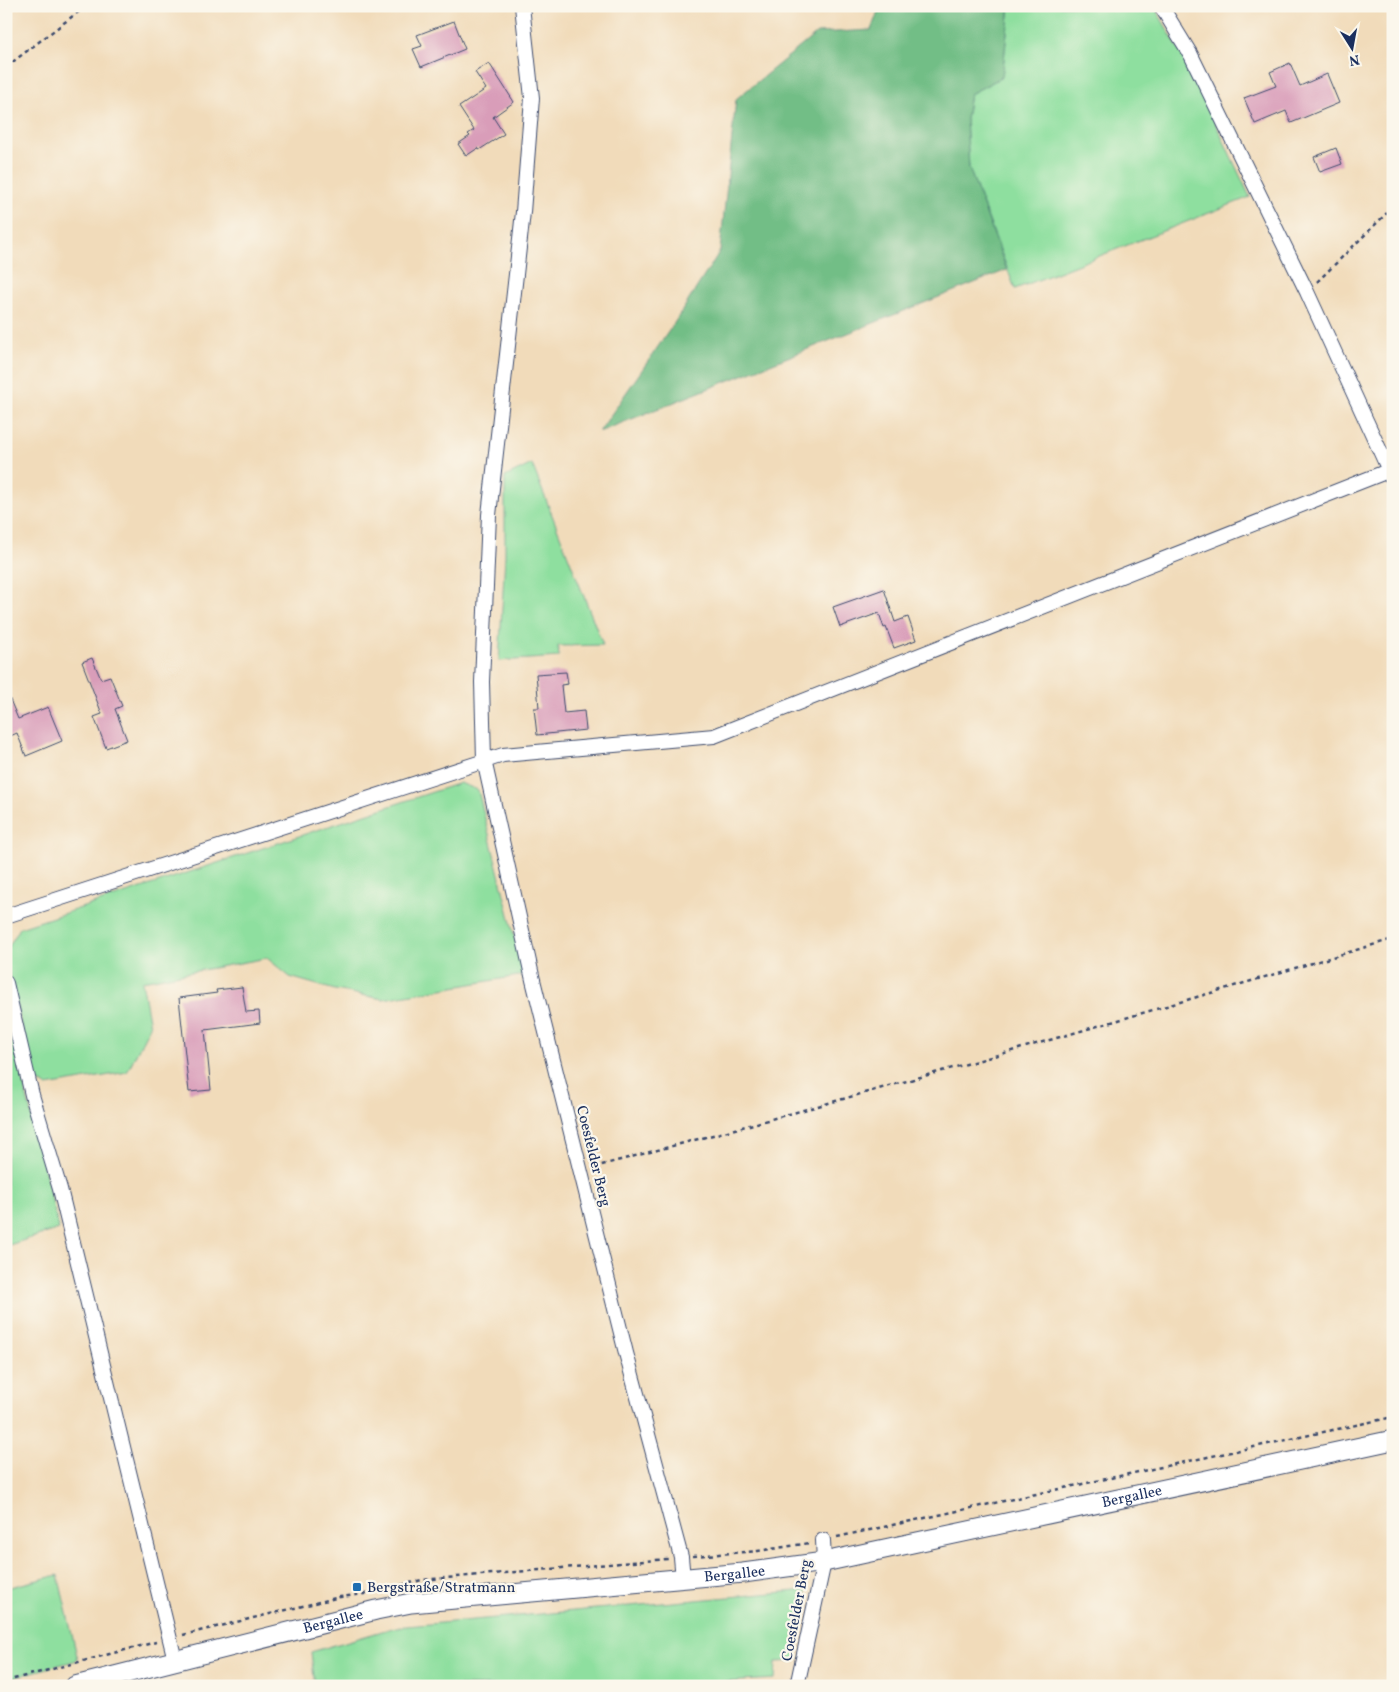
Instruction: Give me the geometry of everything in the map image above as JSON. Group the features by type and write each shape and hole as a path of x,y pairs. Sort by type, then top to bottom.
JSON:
{"street":[{"name":"Coesfelder Berg","path":"522,6 532,98 523,212 489,515 482,682 484,760 533,980 629,1362 681,1557 683,1579"},
{"path":"6,916 503,755 714,736 1392,473 1307,292 1191,55 1161,6"},
{"path":"6,983 32,1095 60,1189 175,1660"},
{"name":"Bergallee","path":"75,1686 376,1610 411,1603 683,1579 824,1562 1393,1440"},
{"name":"Coesfelder Berg","path":"797,1686 824,1562 823,1540"}],"path":[{"path":"6,67 86,6"},
{"path":"1307,292 1393,207"},
{"path":"581,1171 1076,1034 1393,939"},
{"path":"681,1557 758,1551 823,1540 1393,1417"}],"green space":[{"path":"880,6 1010,6 1002,77 970,94 966,119 969,168 1007,270 599,432 673,325 720,251 736,99 817,33 871,30"},
{"path":"1010,6 1154,6 1190,69 1250,197 1015,289 969,168 966,119 970,94 1002,77"},
{"path":"532,464 603,645 558,646 559,657 499,661 505,556 505,477"},
{"path":"460,783 478,790 524,975 383,999 335,990 290,977 267,958 142,981 150,1026 127,1072 47,1086 34,1080 6,962 6,951 20,928"},
{"path":"6,1011 59,1229 6,1246"},
{"path":"58,1575 78,1660 6,1679 6,1588"},
{"path":"807,1590 795,1661 776,1662 775,1679 658,1686 315,1686 311,1652 396,1627"}],"building":[{"path":"454,21 465,49 421,67 413,49 422,46 417,35"},
{"path":"489,63 514,102 493,117 504,134 466,156 458,144 470,136 468,134 474,130 459,107 486,89 475,72"},
{"path":"1290,63 1300,86 1327,74 1339,103 1291,123 1286,111 1255,124 1244,98 1276,86 1270,72"},
{"path":"1336,148 1342,164 1320,172 1314,157"},
{"path":"884,589 895,622 908,617 916,640 894,648 879,613 840,627 833,607"},
{"path":"92,658 101,679 110,676 122,706 115,709 127,740 106,748 94,717 102,714 82,662"},
{"path":"566,672 568,684 561,685 564,713 584,711 586,730 537,735 534,708 539,708 536,674"},
{"path":"6,690 18,719 48,707 62,741 26,756 17,733 6,738"},
{"path":"242,987 246,1012 259,1011 260,1023 205,1030 211,1090 189,1092 179,998 217,993 216,990"}],"place":[{"name":"Bergstraße/Stratmann","path":"357,1587"}]}
